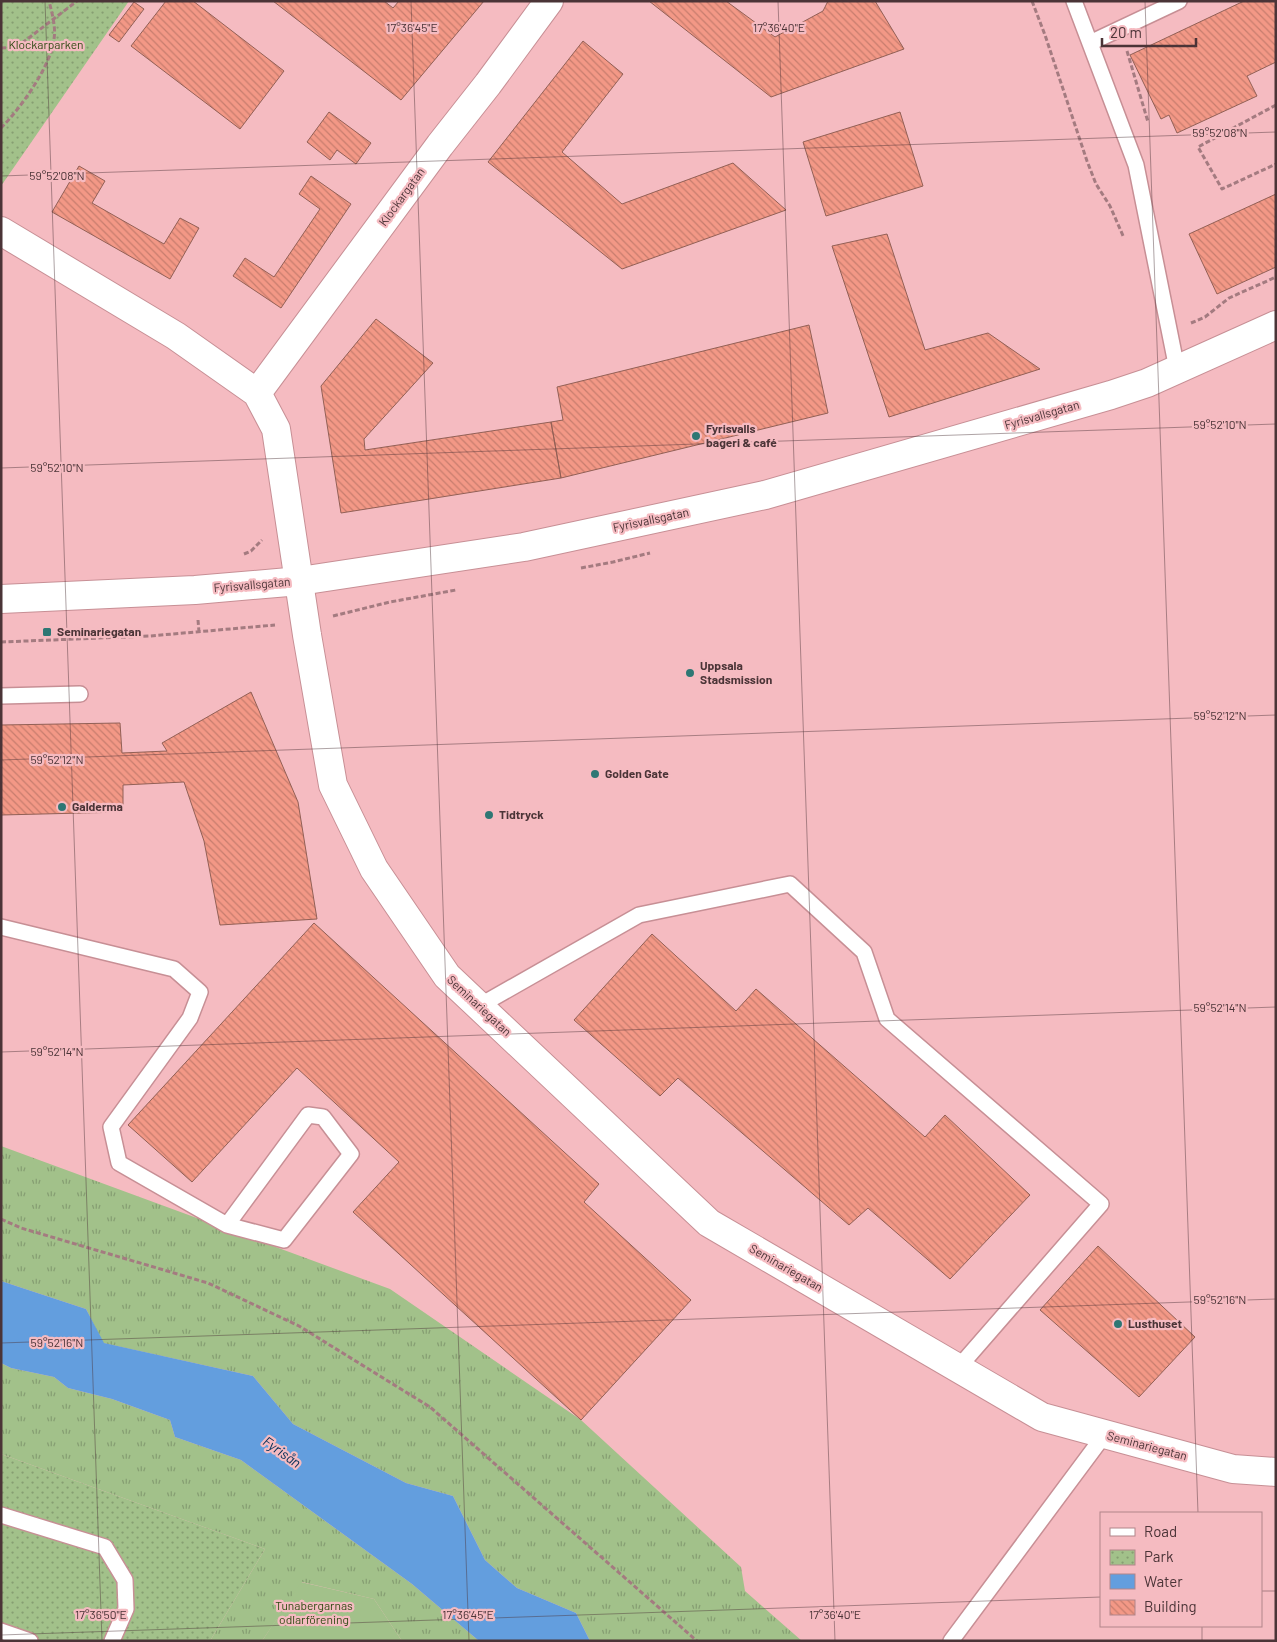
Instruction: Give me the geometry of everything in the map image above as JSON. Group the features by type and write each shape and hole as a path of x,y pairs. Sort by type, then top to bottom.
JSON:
{"street":[{"name":"Klockargatan","path":"257,393 549,1"},
{"name":"Seminariegatan","path":"1,231 176,336 257,393 276,429 307,635 333,785 374,869 447,976 709,1223 1042,1417 1233,1469 1276,1472"},
{"name":"Fyrisvallsgatan","path":"1,599 196,590 300,581 524,547 765,495 1111,395 1147,383 1276,325"}],"lane":[{"path":"1074,1 1136,165 1177,369"},
{"path":"1090,43 1179,1"},
{"path":"1,696 80,694"},
{"path":"478,1006 639,915 790,884 864,952 888,1019 1101,1204 958,1368"},
{"path":"1,927 174,969 200,992 190,1018 111,1128 119,1163 227,1225 284,1240 351,1154 323,1117 308,1115 227,1225"},
{"path":"951,1641 1105,1434"},
{"path":"1,1515 105,1547 125,1580 126,1609 112,1641"},
{"path":"1,1631 30,1641"}],"path":[{"path":"1,128 22,105 47,61 54,40 54,19 50,1"},
{"path":"1,48 17,47 76,1"},
{"path":"1032,1 1096,184 1110,206 1128,246"},
{"path":"1276,105 1198,147 1222,188 1276,164"},
{"path":"1170,333 1205,317 1229,298 1276,277"},
{"path":"236,558 251,551 262,541 265,534"},
{"path":"1,1219 21,1228 208,1283 299,1326 430,1407 696,1641"}],"green space":[{"name":"Klockarparken","path":"1,1 129,1 1,186"},
{"path":"1,1146 390,1289 581,1420 741,1567 745,1591 802,1641 590,1641 576,1613 517,1588 485,1560 453,1496 406,1483 293,1424 253,1376 103,1343 86,1309 1,1281"},
{"path":"1,1363 11,1368 54,1377 68,1388 112,1399 170,1420 175,1437 241,1460 412,1584 479,1641 402,1641 374,1599 302,1582 262,1641 210,1641 265,1549 1,1454"},
{"path":"1,1454 265,1549 210,1641 1,1641"},
{"name":"Tunabergarnas odlarförening","path":"301,1582 374,1599 402,1641 262,1641"}],"water":[{"name":"Fyrisån","path":"1,1281 86,1309 104,1343 253,1376 293,1424 406,1483 453,1496 485,1560 517,1588 576,1613 590,1641 479,1641 412,1584 241,1460 175,1437 170,1420 112,1399 68,1388 54,1377 11,1368 1,1363"}],"building":[{"path":"166,1 193,1 284,71 240,129 131,46"},
{"path":"273,1 384,1 393,8 399,1 484,1 401,100"},
{"path":"649,1 726,1 775,37 823,11 828,1 875,1 904,49 771,97"},
{"path":"1244,1 1276,1 1276,62 1247,76 1257,96 1177,133 1169,115 1161,119 1130,55"},
{"path":"134,2 144,9 119,42 109,35"},
{"path":"583,41 623,74 562,152 622,204 733,163 786,210 622,269 488,162"},
{"path":"329,112 371,143 356,164 337,150 330,160 307,142"},
{"path":"900,112 923,186 826,216 803,142"},
{"path":"79,166 105,181 92,203 164,244 180,218 199,228 170,279 52,212"},
{"path":"311,176 351,204 281,308 233,276 245,258 274,277 320,209 299,194"},
{"path":"1276,194 1276,267 1217,294 1189,234"},
{"path":"887,234 925,350 988,333 1040,369 889,417 832,246"},
{"path":"376,319 433,363 364,439 365,450 551,422 561,478 341,513 321,386"},
{"path":"809,325 828,413 561,478 551,422 563,420 557,387"},
{"name":"Galderma","path":"251,692 298,802 317,919 220,925 204,841 184,782 123,785 123,812 1,815 1,725 120,723 122,753 167,751 162,743"},
{"path":"314,923 599,1184 584,1202 691,1300 581,1420 353,1212 399,1162 297,1068 192,1182 128,1125"},
{"path":"652,934 736,1011 756,989 925,1137 945,1115 1030,1195 950,1279 868,1208 849,1225 678,1078 660,1096 574,1020"},
{"name":"Lusthuset","path":"1098,1246 1195,1337 1139,1397 1040,1310"}],"place":[{"name":"Fyrisvalls bageri & café","path":"696,436"},
{"name":"Seminariegatan","path":"47,632"},
{"name":"Uppsala Stadsmission","path":"690,673"},
{"name":"Golden Gate","path":"595,774"},
{"name":"Galderma","path":"62,807"},
{"name":"Tidtryck","path":"489,815"},
{"name":"Lusthuset","path":"1118,1324"}]}
